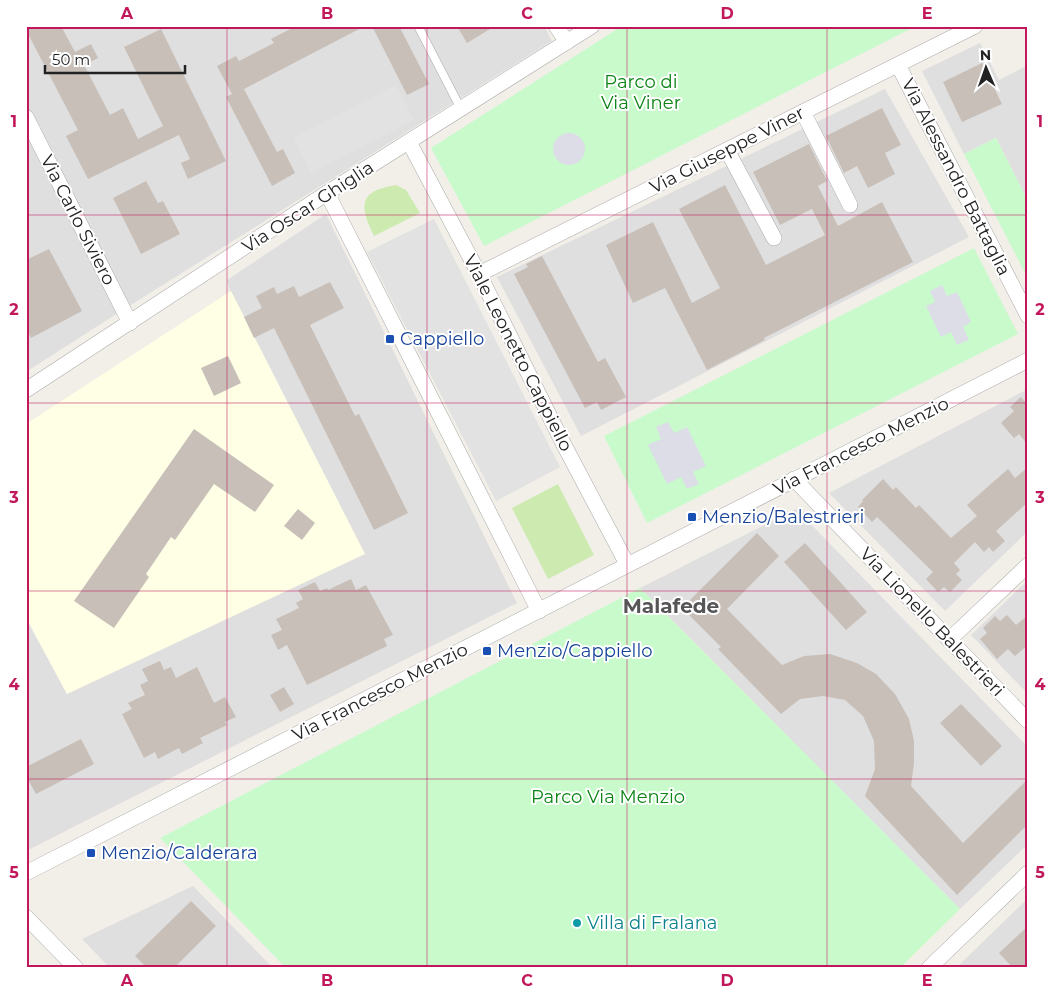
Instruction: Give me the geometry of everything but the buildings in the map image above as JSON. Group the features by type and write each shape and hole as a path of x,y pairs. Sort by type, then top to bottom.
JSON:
{"street":[{"path":"556,26 567,42"},
{"name":"Via Oscar Ghiglia","path":"26,390 327,193 592,26"},
{"name":"Via Giuseppe Viner","path":"479,274 975,26"},
{"name":"Via Alessandro Battaglia","path":"898,65 1028,316"},
{"path":"803,112 850,206"},
{"name":"Via Carlo Siviero","path":"26,118 130,323"},
{"name":"Viale Leonetto Cappiello","path":"409,142 479,274 563,443 627,564"},
{"path":"727,150 774,238"},
{"path":"327,193 539,611"},
{"name":"Via Francesco Menzio","path":"26,873 1028,360"},
{"name":"Via Lionello Balestrieri","path":"794,479 1028,721"},
{"path":"949,640 1028,565"},
{"path":"929,968 1028,873"},
{"path":"26,917 76,968"}],"lane":[{"path":"418,26 461,109"}],"shaded area":[{"path":"26,26 544,26 552,41 26,372"},
{"path":"980,43 999,80 1028,65 1028,201 996,138 964,154 922,71"},
{"path":"396,85 414,120 311,173 293,138"},
{"path":"885,89 969,237 581,436 497,277"},
{"path":"569,133 575,134 580,138 584,143 584,155 580,160 575,164 569,165 563,164 558,160 554,155 553,149 554,143 558,138 563,134"},
{"path":"326,214 517,603 26,851 26,619 67,694 231,295 227,280"},
{"path":"434,219 560,467 496,501 367,252"},
{"path":"942,285 947,296 957,292 971,322 963,327 969,340 957,345 951,332 941,337 926,306 935,302 930,291"},
{"path":"231,291 365,554 67,694 26,617 26,424"},
{"path":"1028,389 1028,531 945,611 829,493"},
{"path":"668,422 674,433 687,427 706,466 693,472 699,484 687,489 681,477 667,484 648,445 661,439 656,427"},
{"path":"796,509 1028,747 1028,844 960,909 640,588"},
{"path":"1028,580 1028,694 971,635"},
{"path":"193,886 273,968 110,968 82,939"},
{"path":"1028,898 1028,968 956,968"}],"green space":[{"name":"Parco di Via Viner","path":"622,26 916,26 484,246 431,148"},
{"path":"996,138 1028,201 1028,279 964,154"},
{"path":"396,185 406,190 420,213 374,236 366,216 365,202 374,191"},
{"path":"974,248 1018,334 647,523 604,436"},
{"path":"558,484 594,555 548,579 512,508"},
{"name":"Parco Via Menzio","path":"640,588 960,909 900,968 286,968 160,838"}],"place":[{"name":"Cappiello","path":"390,339"},
{"name":"Menzio/Balestrieri","path":"692,517"},
{"name":"Menzio/Cappiello","path":"487,651"},
{"name":"Menzio/Calderara","path":"91,853"},
{"name":"Villa di Fralana","path":"577,923"}],"district":[{"name":"Malafede","path":"671,606"}]}
